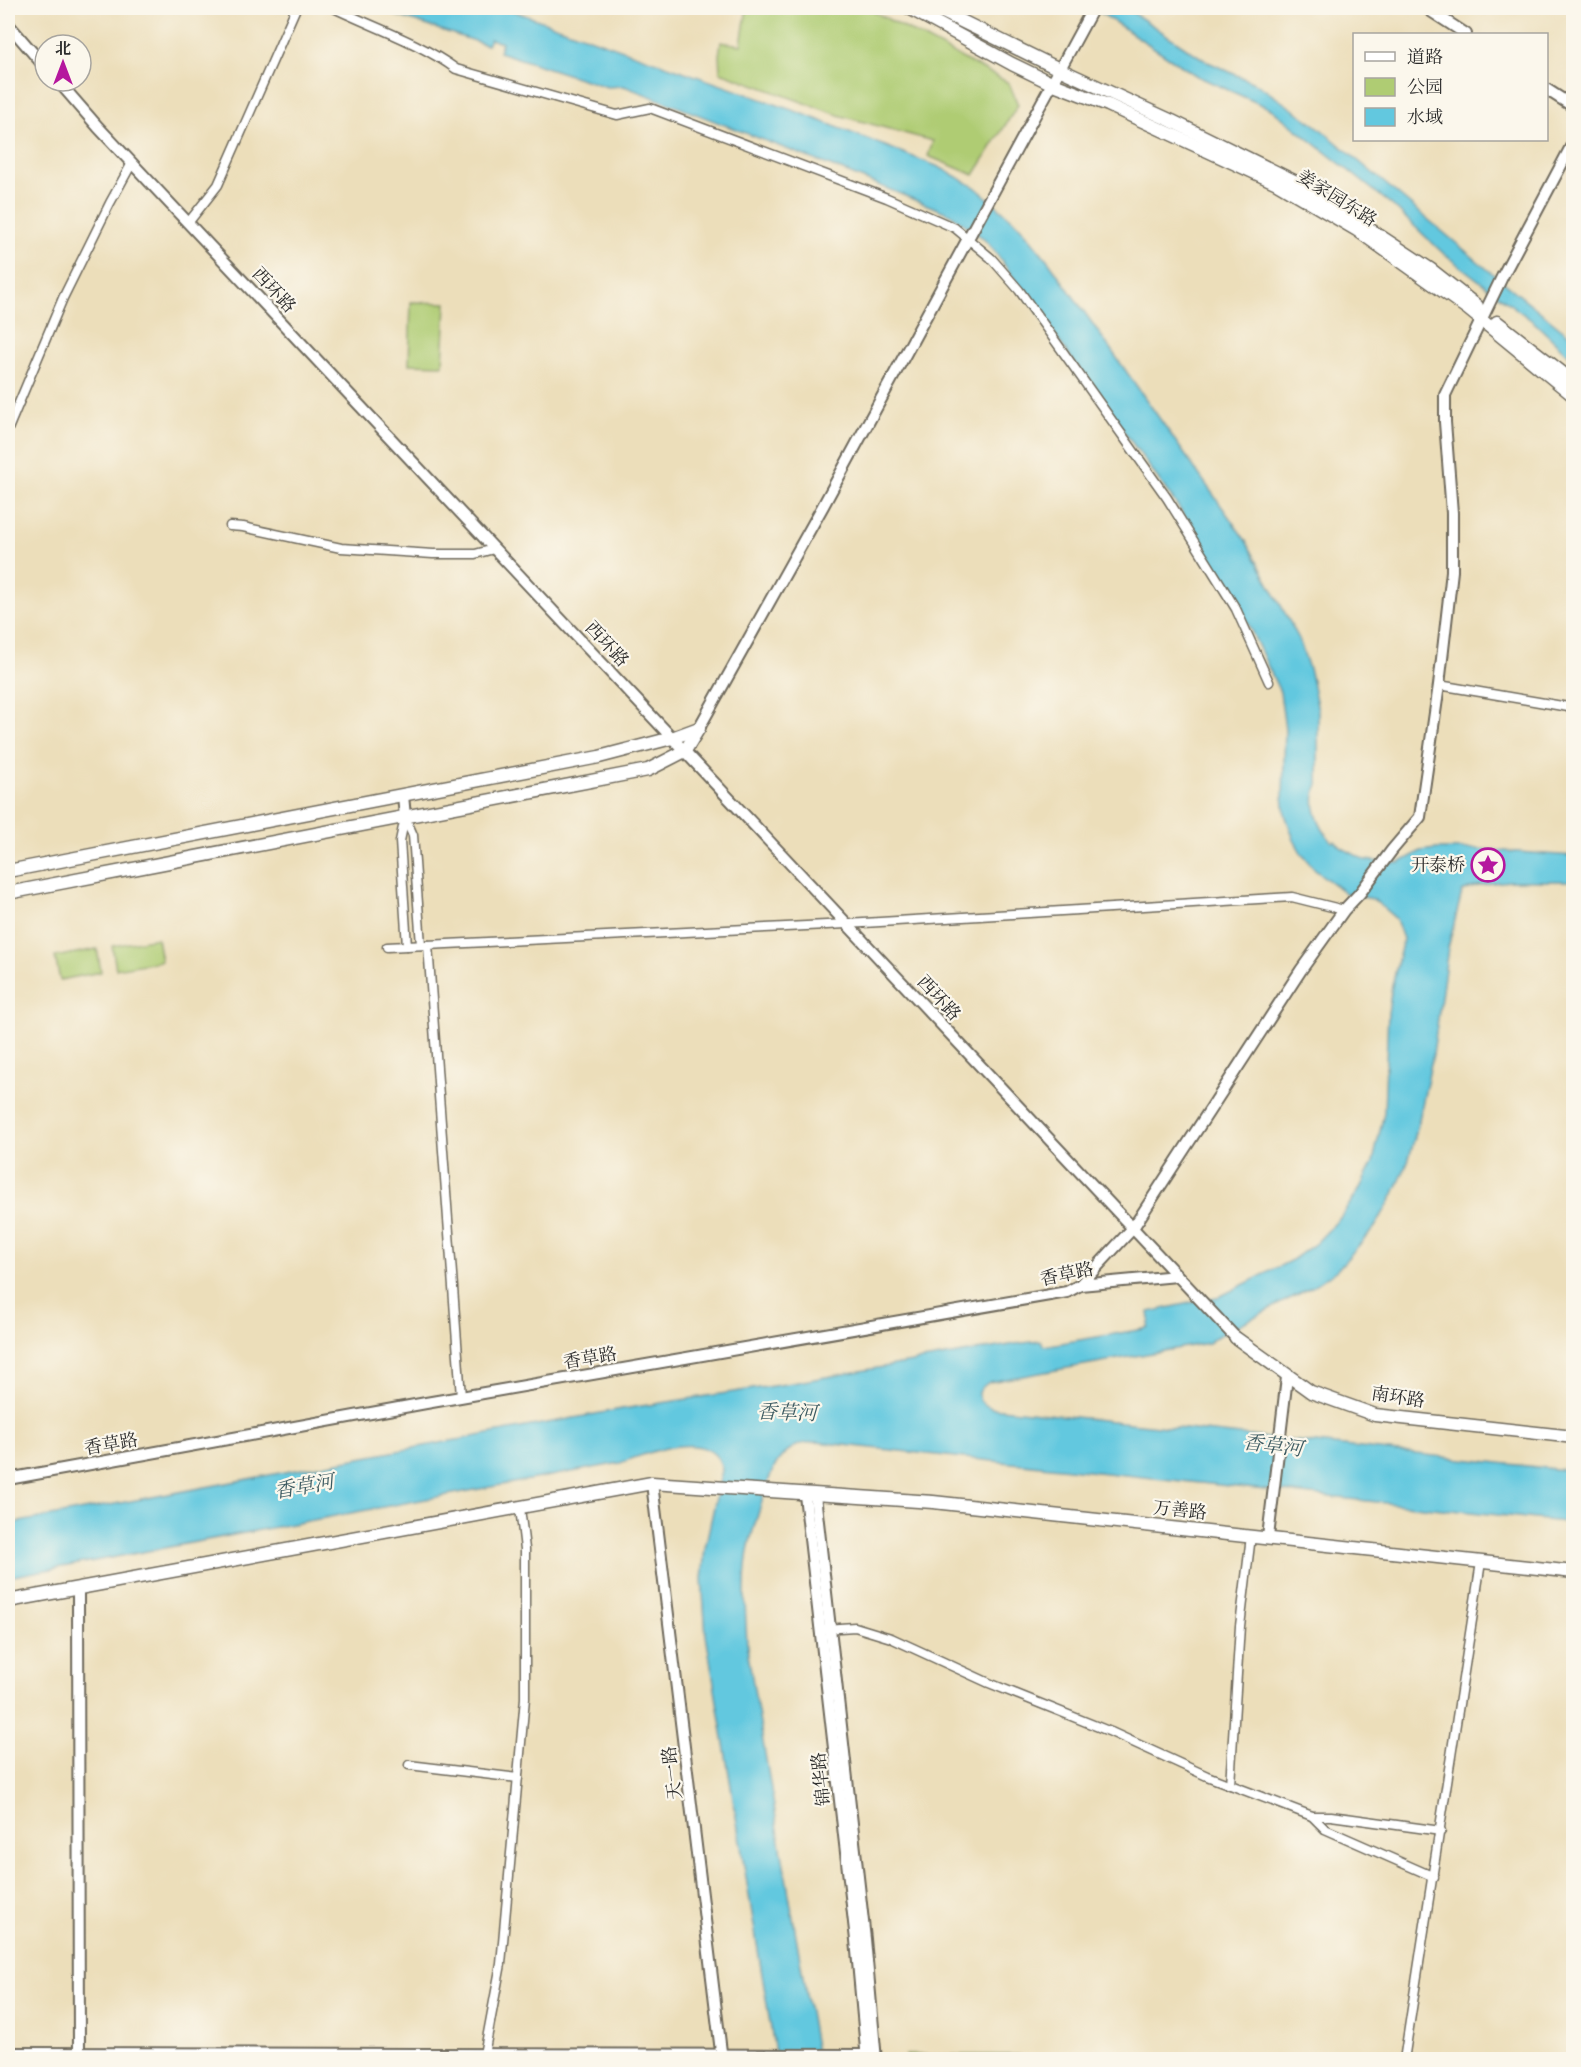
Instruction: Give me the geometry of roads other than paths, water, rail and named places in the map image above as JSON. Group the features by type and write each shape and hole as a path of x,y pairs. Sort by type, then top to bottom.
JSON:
{"main road":[{"name":"姜家园东路","path":"909,8 1051,83 1108,105 1277,183 1357,230 1483,316 1574,382"},
{"name":"姜家园东路","path":"936,8 1304,186 1430,269 1574,396"},
{"path":"8,871 599,757 672,738 699,728"},
{"path":"8,893 648,770 685,751 699,728"},
{"name":"南环路","path":"1236,1338 1287,1377 1311,1392 1375,1415 1574,1437"},
{"name":"万善路","path":"8,1601 652,1484 933,1502 1574,1572"}],"street":[{"path":"188,223 218,185 296,8"},
{"path":"334,8 418,45 456,69 617,115 650,108 887,198 970,235 1019,290 1167,498 1236,609 1269,682"},
{"path":"1426,8 1464,33"},
{"path":"699,728 823,506 1091,11"},
{"path":"8,24 33,53"},
{"path":"1548,90 1574,107"},
{"name":"西环路","path":"69,93 188,223 1133,1228"},
{"path":"1080,1285 1133,1228 1301,970 1344,910 1420,818 1452,571 1452,513 1445,395 1503,275 1574,141"},
{"path":"8,429 63,298 132,163"},
{"path":"230,526 341,548 433,554 475,554 494,549"},
{"path":"1439,685 1574,708"},
{"path":"403,795 405,817 400,841 407,946"},
{"path":"405,817 413,835 424,945 461,1397"},
{"path":"387,947 847,924 1292,897 1344,910"},
{"path":"1133,1228 1236,1338"},
{"name":"香草路","path":"8,1479 461,1397 1067,1292 1080,1285 1177,1276"},
{"path":"1268,1537 1287,1377"},
{"name":"天一路","path":"652,1484 722,2058"},
{"name":"锦华路","path":"810,1495 861,1905 872,2059"},
{"path":"483,2057 501,1964 525,1698 525,1569 520,1508"},
{"path":"1230,1785 1239,1626 1251,1536"},
{"path":"1404,2060 1481,1562"},
{"path":"78,1588 79,2056"},
{"path":"825,1629 855,1627 891,1638 989,1683 1111,1732 1230,1785 1312,1816 1331,1816 1441,1831"},
{"path":"409,1765 518,1778"},
{"path":"1312,1816 1325,1829 1434,1877"},
{"path":"8,2053 79,2056 722,2058 820,2056 872,2059"}],"water":[{"name":"香草河","path":"373,8 505,8 803,114 939,167 975,187 1019,225 1049,262 1246,541 1299,639 1310,672 1318,710 1318,784 1314,799 1315,807 1319,822 1332,842 1335,841 1342,848 1365,860 1391,863 1399,863 1421,851 1435,849 1475,849 1573,856 1573,881 1502,882 1462,892 1448,948 1433,1054 1408,1162 1393,1196 1375,1227 1337,1270 1312,1287 1208,1343 989,1382 981,1389 978,1397 982,1403 992,1408 1573,1471 1573,1523 816,1442 793,1447 785,1453 773,1469 753,1529 747,1558 745,1609 747,1648 817,2059 776,2059 706,1635 702,1579 705,1548 722,1470 717,1457 708,1450 697,1446 670,1447 620,1463 8,1577 8,1524 622,1409 786,1384 1015,1344 1040,1341 1044,1346 1144,1329 1148,1327 1149,1312 1221,1296 1292,1260 1316,1243 1340,1218 1358,1192 1373,1162 1384,1113 1388,1013 1403,939 1396,919 1373,899 1347,894 1315,870 1302,854 1294,840 1285,814 1283,796 1285,729 1280,692 1240,607 1179,508 983,238 950,214 624,86 607,87 499,52 502,43 490,39 487,45"},
{"path":"1093,8 1126,8 1206,61 1258,85 1317,126 1573,338 1573,359 1535,323 1444,254 1392,205 1271,109 1197,76"}],"place":[{"name":"开泰桥","path":"1488,865"}]}
